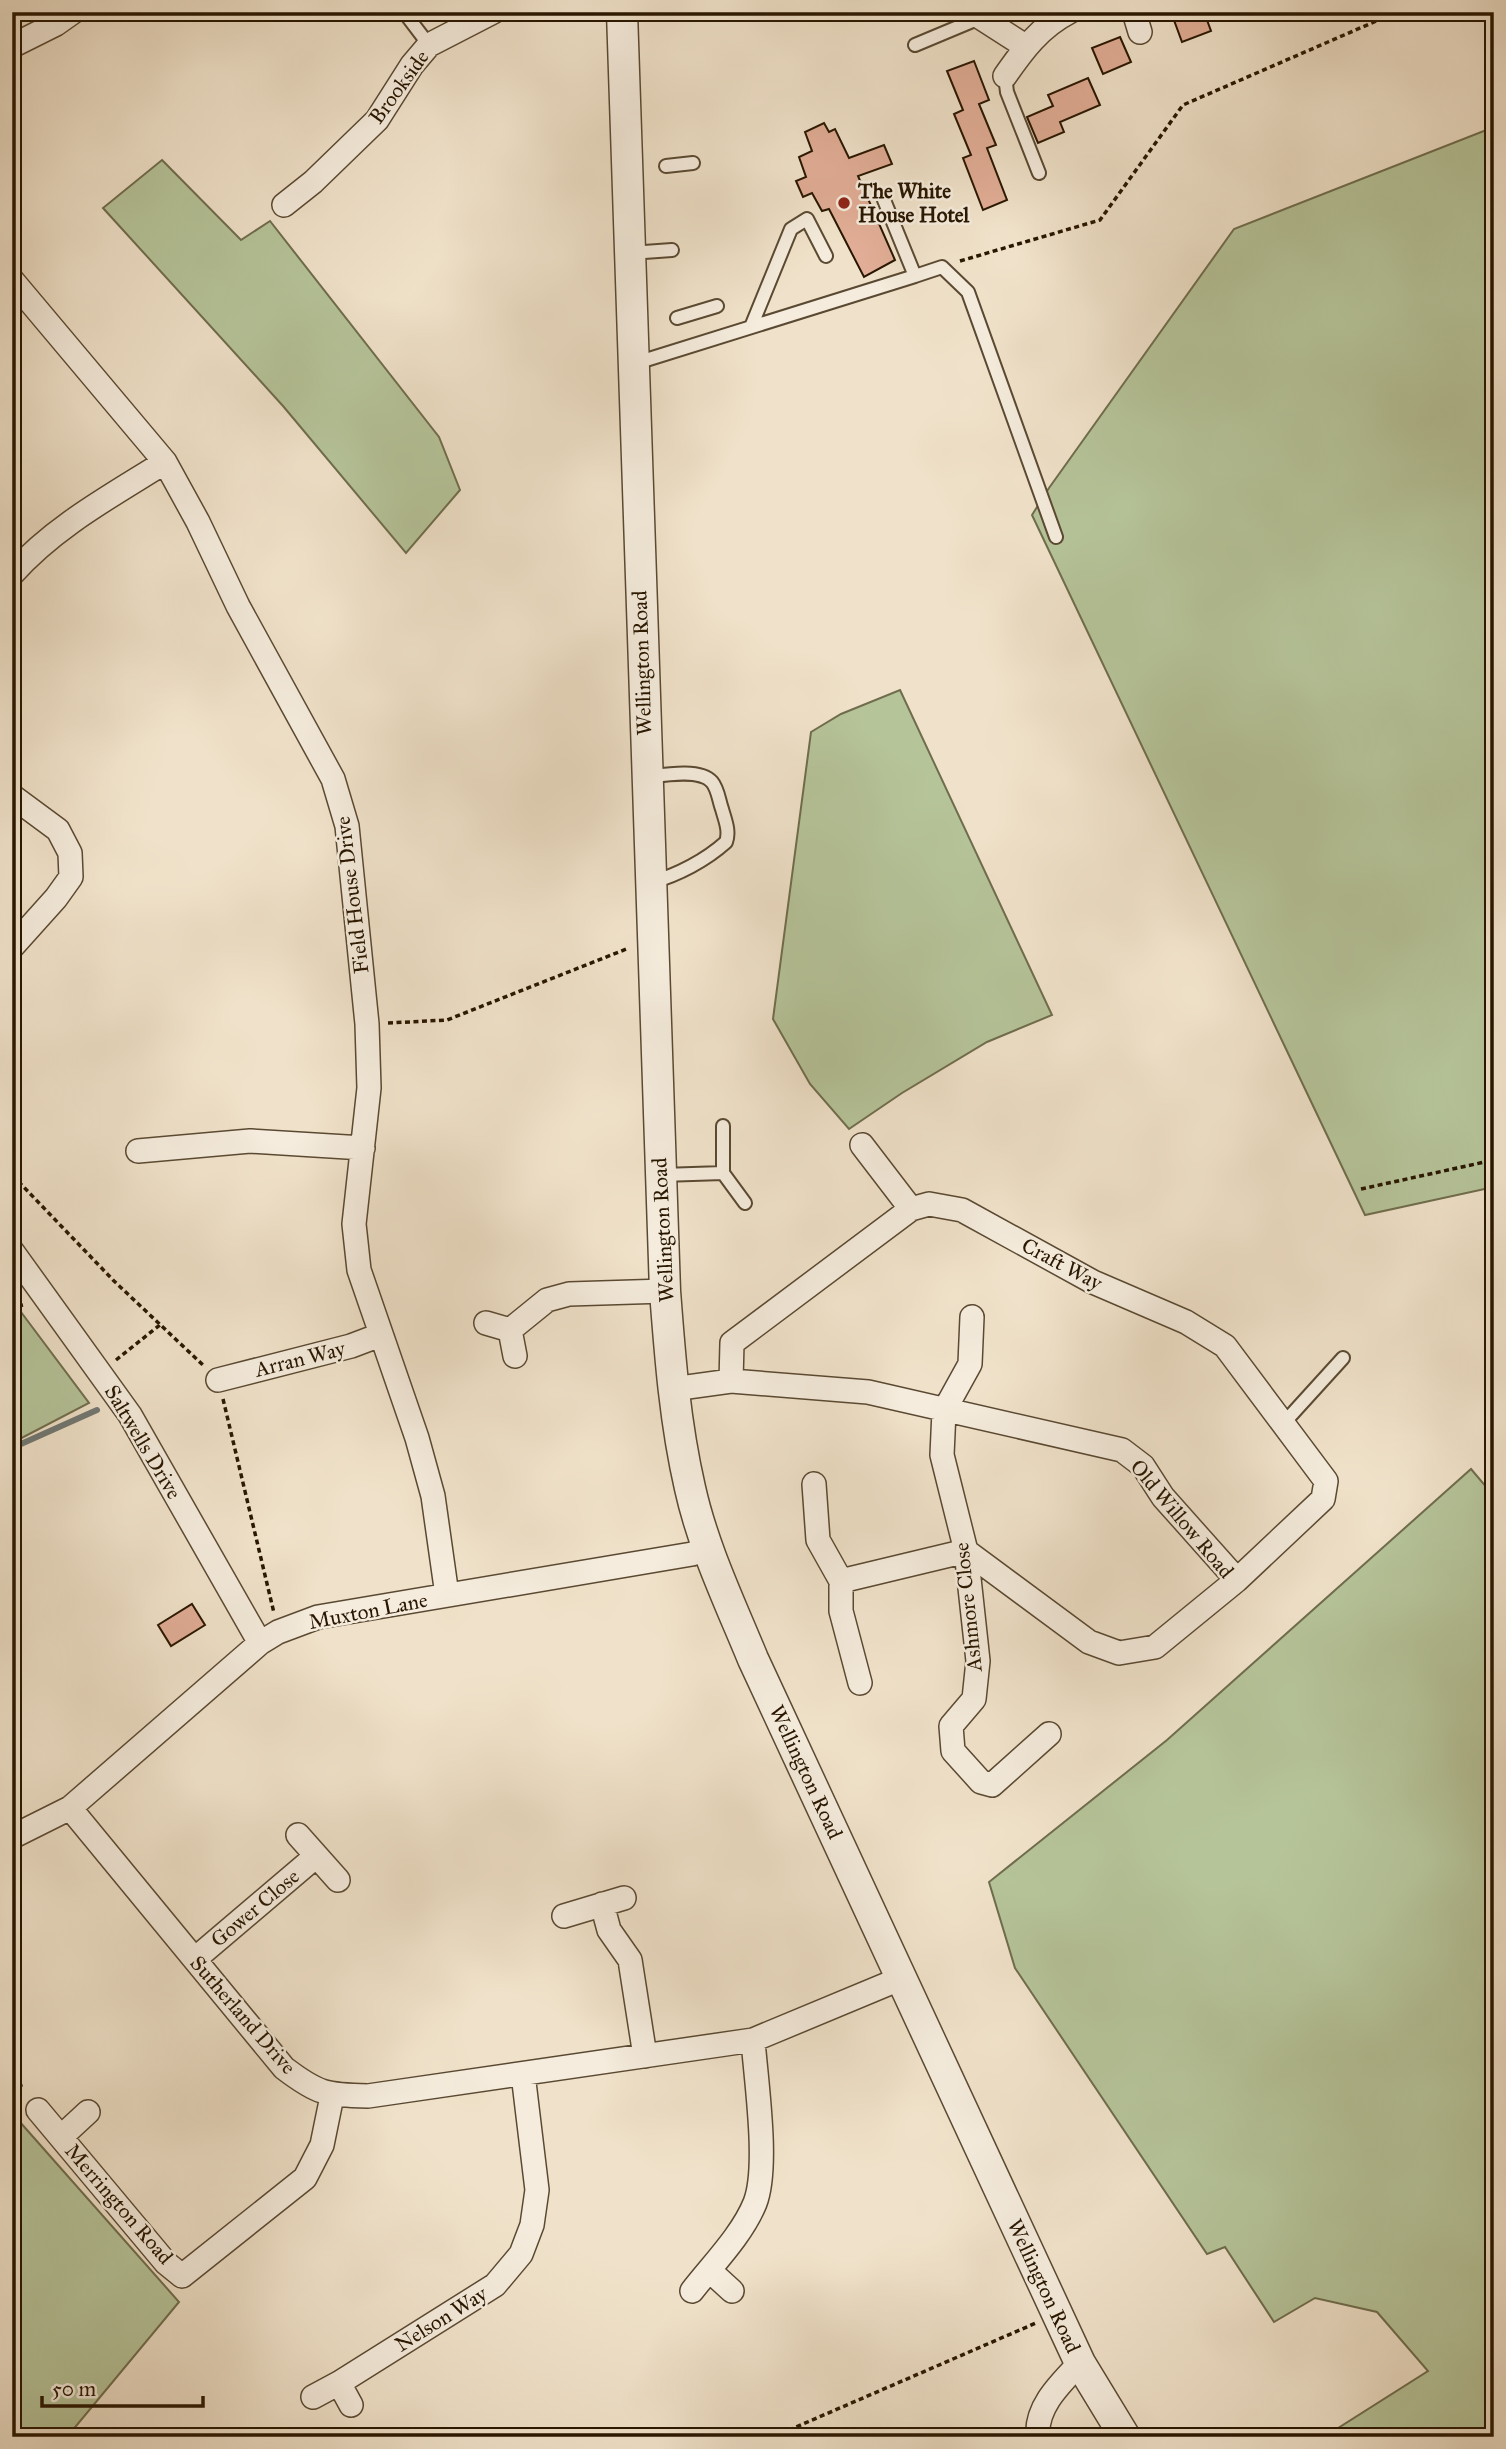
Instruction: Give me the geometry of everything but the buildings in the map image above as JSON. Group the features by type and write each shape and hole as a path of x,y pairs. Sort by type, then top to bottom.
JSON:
{"street":[{"path":"12,46 57,24 73,12"},
{"name":"Brookside","path":"284,205 313,182 377,120 412,65 429,45 493,12"},
{"name":"Wellington Road","path":"622,12 651,942 665,1291 673,1389 690,1489 708,1548 753,1659 1080,2363 1125,2437"},
{"path":"1005,76 1026,46 1054,19 1069,12"},
{"path":"977,15 1026,46"},
{"name":"Field House Drive","path":"14,285 165,462 198,522 238,606 333,779 347,826 367,1024 369,1088 354,1224 359,1270 417,1438 433,1496 447,1595"},
{"path":"12,574 57,530 165,462"},
{"path":"12,796 58,830 70,853 71,877 12,947"},
{"path":"138,1151 250,1141 363,1148"},
{"path":"673,1389 731,1381 732,1343 911,1209 862,1145"},
{"name":"Craft Way","path":"911,1209 929,1204 962,1210 1093,1282 1186,1322 1225,1346 1326,1481 1323,1499 1237,1580"},
{"name":"Saltwells Drive","path":"12,1251 130,1415 269,1637"},
{"path":"510,1330 547,1300 569,1294 665,1291"},
{"path":"944,1411 970,1364 972,1318"},
{"path":"486,1323 510,1330"},
{"path":"510,1330 515,1356"},
{"name":"Arran Way","path":"218,1380 351,1346 380,1335"},
{"name":"Old Willow Road","path":"731,1381 868,1392 1122,1450 1143,1466 1163,1497 1237,1580 1155,1647 1119,1653 1089,1642 966,1551"},
{"name":"Ashmore Close","path":"944,1411 942,1455 966,1551 978,1661 974,1699 951,1726 953,1751 981,1782 992,1785 1049,1734"},
{"path":"814,1484 818,1540 841,1581 841,1611 860,1683"},
{"name":"Muxton Lane","path":"12,1837 70,1808 269,1637 318,1617 692,1554 708,1548"},
{"path":"841,1581 966,1551"},
{"name":"Sutherland Drive","path":"70,1808 284,2068 307,2086 332,2096 368,2096 753,2040 902,1978"},
{"name":"Gower Close","path":"298,1835 338,1880"},
{"name":"Gower Close","path":"195,1959 316,1857"},
{"path":"564,1916 624,1898"},
{"path":"602,1904 609,1930 630,1960 645,2056"},
{"path":"692,2291 742,2227 756,2201 761,2159 753,2040"},
{"name":"Nelson Way","path":"313,2397 495,2285 521,2253 533,2225 537,2190 523,2074"},
{"name":"Merrington Road","path":"38,2110 166,2263 182,2276 305,2178 322,2145 332,2096"},
{"name":"Merrington Road","path":"61,2137 88,2112"},
{"path":"709,2270 732,2291"},
{"name":"Wellington Road","path":"1038,2437 1036,2423 1054,2390 1080,2363"},
{"path":"339,2383 351,2405"}],"lane":[{"path":"404,12 429,45"},
{"path":"915,45 977,15"},
{"path":"1005,76 1007,92 1039,173"},
{"path":"666,166 693,163"},
{"path":"884,200 915,275"},
{"path":"751,327 791,229 807,219 826,256"},
{"path":"630,253 672,250"},
{"path":"633,364 942,267 968,292 1056,537"},
{"path":"677,318 717,306"},
{"path":"646,778 675,774 701,775 710,779 715,786 728,836 718,849 669,878 650,883"},
{"path":"723,1126 723,1173 745,1203"},
{"path":"660,1175 723,1173"},
{"path":"1283,1424 1343,1358"}],"path":[{"path":"942,267 1100,220 1184,105 1397,12"},
{"path":"367,1024 447,1020 627,948 651,942"},
{"path":"1361,1189 1494,1160"},
{"path":"12,1182 16,1179 114,1281 218,1380 269,1637"},
{"path":"100,1373 160,1324"},
{"path":"12,2057 21,2086 12,2108"},
{"path":"773,2437 1057,2314"}],"green space":[{"path":"1494,127 1494,1187 1365,1215 1032,515 1234,229"},
{"path":"162,160 241,240 270,221 439,437 460,490 406,553 283,406 103,208"},
{"path":"900,690 1052,1015 987,1042 902,1093 849,1129 810,1084 773,1019 811,732 841,714"},
{"path":"12,1300 89,1403 12,1443"},
{"path":"1471,1469 1494,1496 1494,2437 1324,2437 1428,2371 1377,2312 1315,2298 1274,2322 1225,2247 1207,2254 1015,1968 989,1882 1167,1740"},
{"path":"12,2113 179,2302 67,2437 12,2437"}],"waterway":[{"path":"12,1448 97,1410"}],"place":[{"name":"The White House Hotel","path":"844,203"}]}
